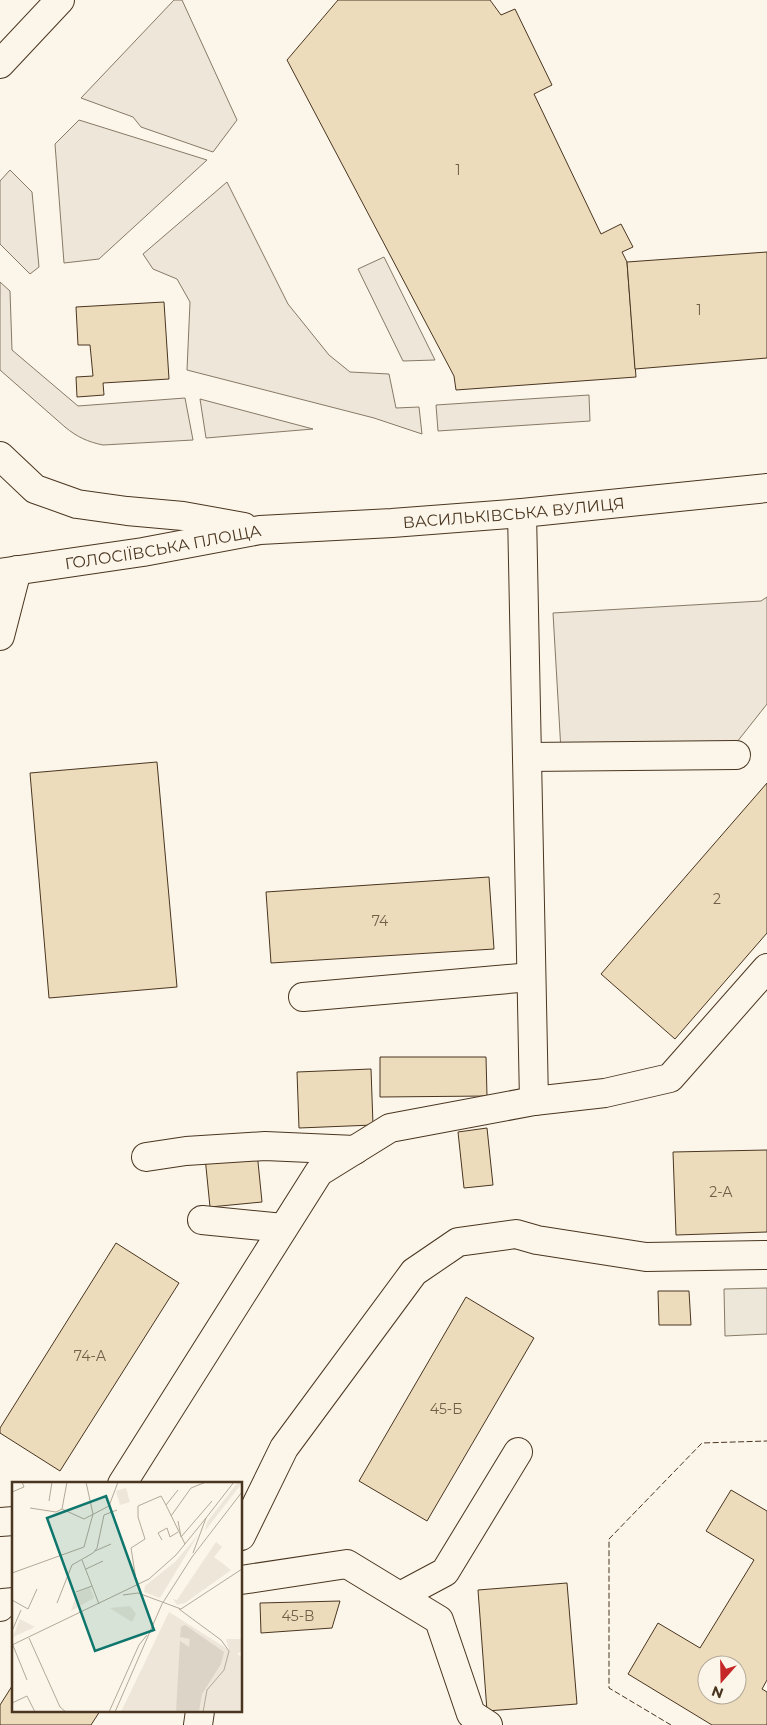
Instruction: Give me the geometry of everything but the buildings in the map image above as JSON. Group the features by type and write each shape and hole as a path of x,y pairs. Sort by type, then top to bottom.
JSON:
{"main road":[{"path":"0,64 60,0"},
{"name":"ГОЛОСІЇВСЬКА ПЛОЩА","path":"0,456 35,489 78,504 183,516 260,530"},
{"name":"ВАСИЛЬКІВСЬКА ВУЛИЦЯ","path":"260,530 392,523 522,513 767,488"},
{"path":"522,513 534,1101"},
{"name":"ГОЛОСІЇВСЬКА ПЛОЩА","path":"9,571 143,552 260,530"},
{"path":"0,636 9,571"},
{"path":"527,757 736,755"},
{"path":"123,1482 319,1172 390,1128 534,1101 605,1093 670,1078 767,968"},
{"path":"303,997 531,978"},
{"path":"146,1157 186,1151 265,1146 355,1150"},
{"path":"202,1220 283,1228"},
{"path":"242,1534 284,1448 295,1432 414,1272 458,1242 516,1234 536,1240 646,1257 767,1255"},
{"path":"400,1596 445,1572 518,1452"},
{"path":"242,1580 347,1564 438,1620 471,1714 488,1725"},
{"path":"0,1607 3,1604 12,1602"},
{"path":"198,1725 200,1712"}],"shaded area":[{"path":"174,0 182,0 237,120 213,152 141,127 133,117 81,98"},
{"path":"79,120 207,160 99,259 64,263 55,144"},
{"path":"10,170 32,192 39,267 30,274 0,244 0,181"},
{"path":"227,182 288,304 329,355 350,372 389,374 396,408 419,407 422,434 374,418 187,370 190,302 177,279 153,269 143,254"},
{"path":"384,257 435,360 403,361 358,269"},
{"path":"0,282 10,291 12,350 78,406 185,398 193,440 103,445 83,439 65,427 0,370"},
{"path":"589,395 590,421 438,431 436,405"},
{"path":"200,399 313,429 206,438"},
{"path":"767,597 767,704 733,747 561,751 553,613 761,601"},
{"path":"767,1288 767,1334 725,1336 724,1289"}],"fence":[{"path":"671,1725 609,1688 609,1539 702,1443 767,1441"}]}
